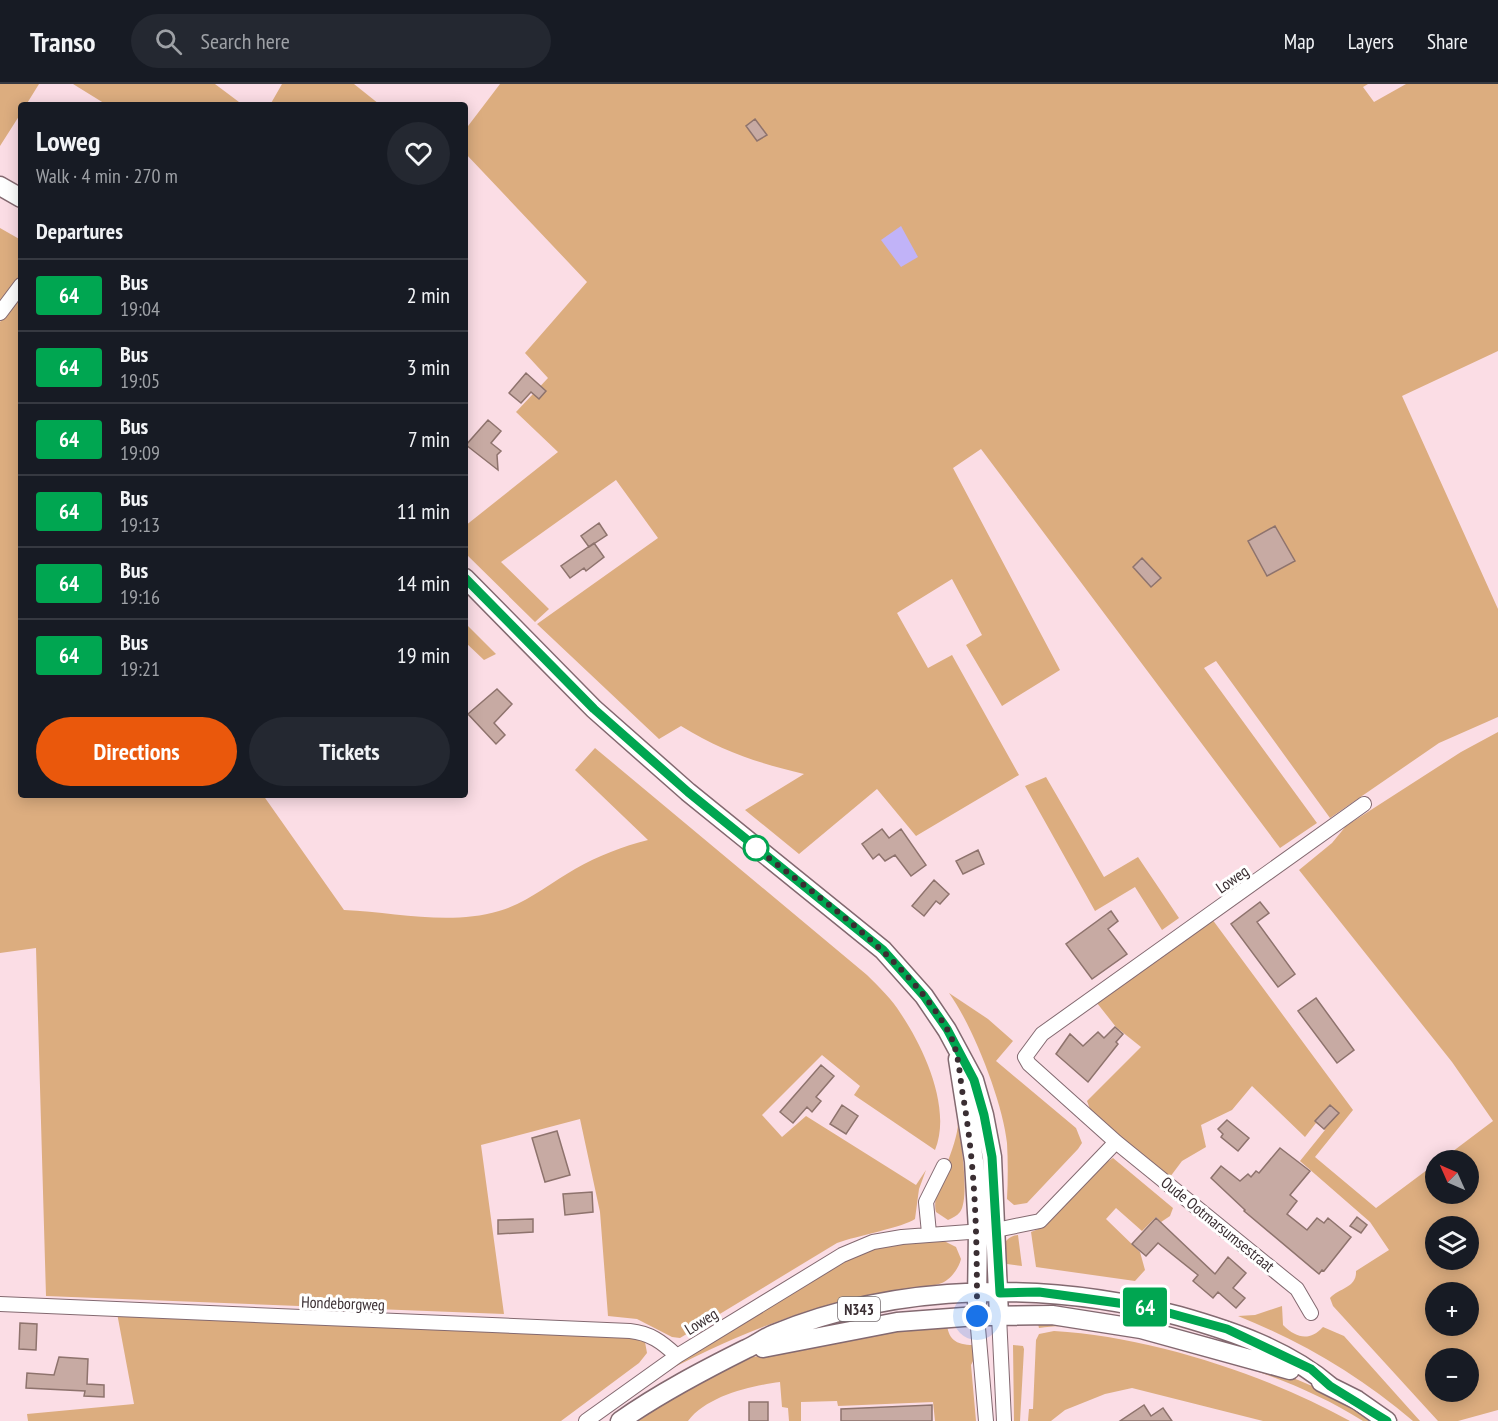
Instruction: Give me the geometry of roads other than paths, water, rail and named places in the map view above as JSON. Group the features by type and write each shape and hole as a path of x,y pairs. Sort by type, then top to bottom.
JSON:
{"main road":[{"path":"0,186 18,196"},
{"path":"468,581 594,709 688,792 883,950 924,996 947,1029 957,1052 974,1080 984,1115 992,1157 1000,1293 999,1316"},
{"path":"957,1052 974,1161 978,1230 977,1316"},
{"name":"N343","path":"620,1421 689,1377 773,1335 859,1309 906,1300 977,1293 1039,1292 1147,1307 1227,1329 1311,1369 1330,1386 1387,1421"},
{"name":"N343","path":"747,1349 767,1348 897,1322 977,1316 1052,1315 1141,1329 1271,1364 1330,1386"}],"street":[{"path":"0,314 18,289"},
{"name":"Loweg","path":"586,1421 677,1356 842,1255 873,1242 928,1233 996,1230 1040,1221 1116,1142 1029,1064 1025,1057 1031,1046 1042,1034 1364,804"},
{"name":"Oude Ootmarsumsestraat","path":"1116,1142 1278,1271 1297,1289 1311,1313"},
{"path":"928,1233 926,1202 944,1166"},
{"name":"Hondeborgweg","path":"0,1304 645,1332 677,1356"},
{"path":"977,1316 986,1421"},
{"path":"999,1316 1004,1421"}]}
